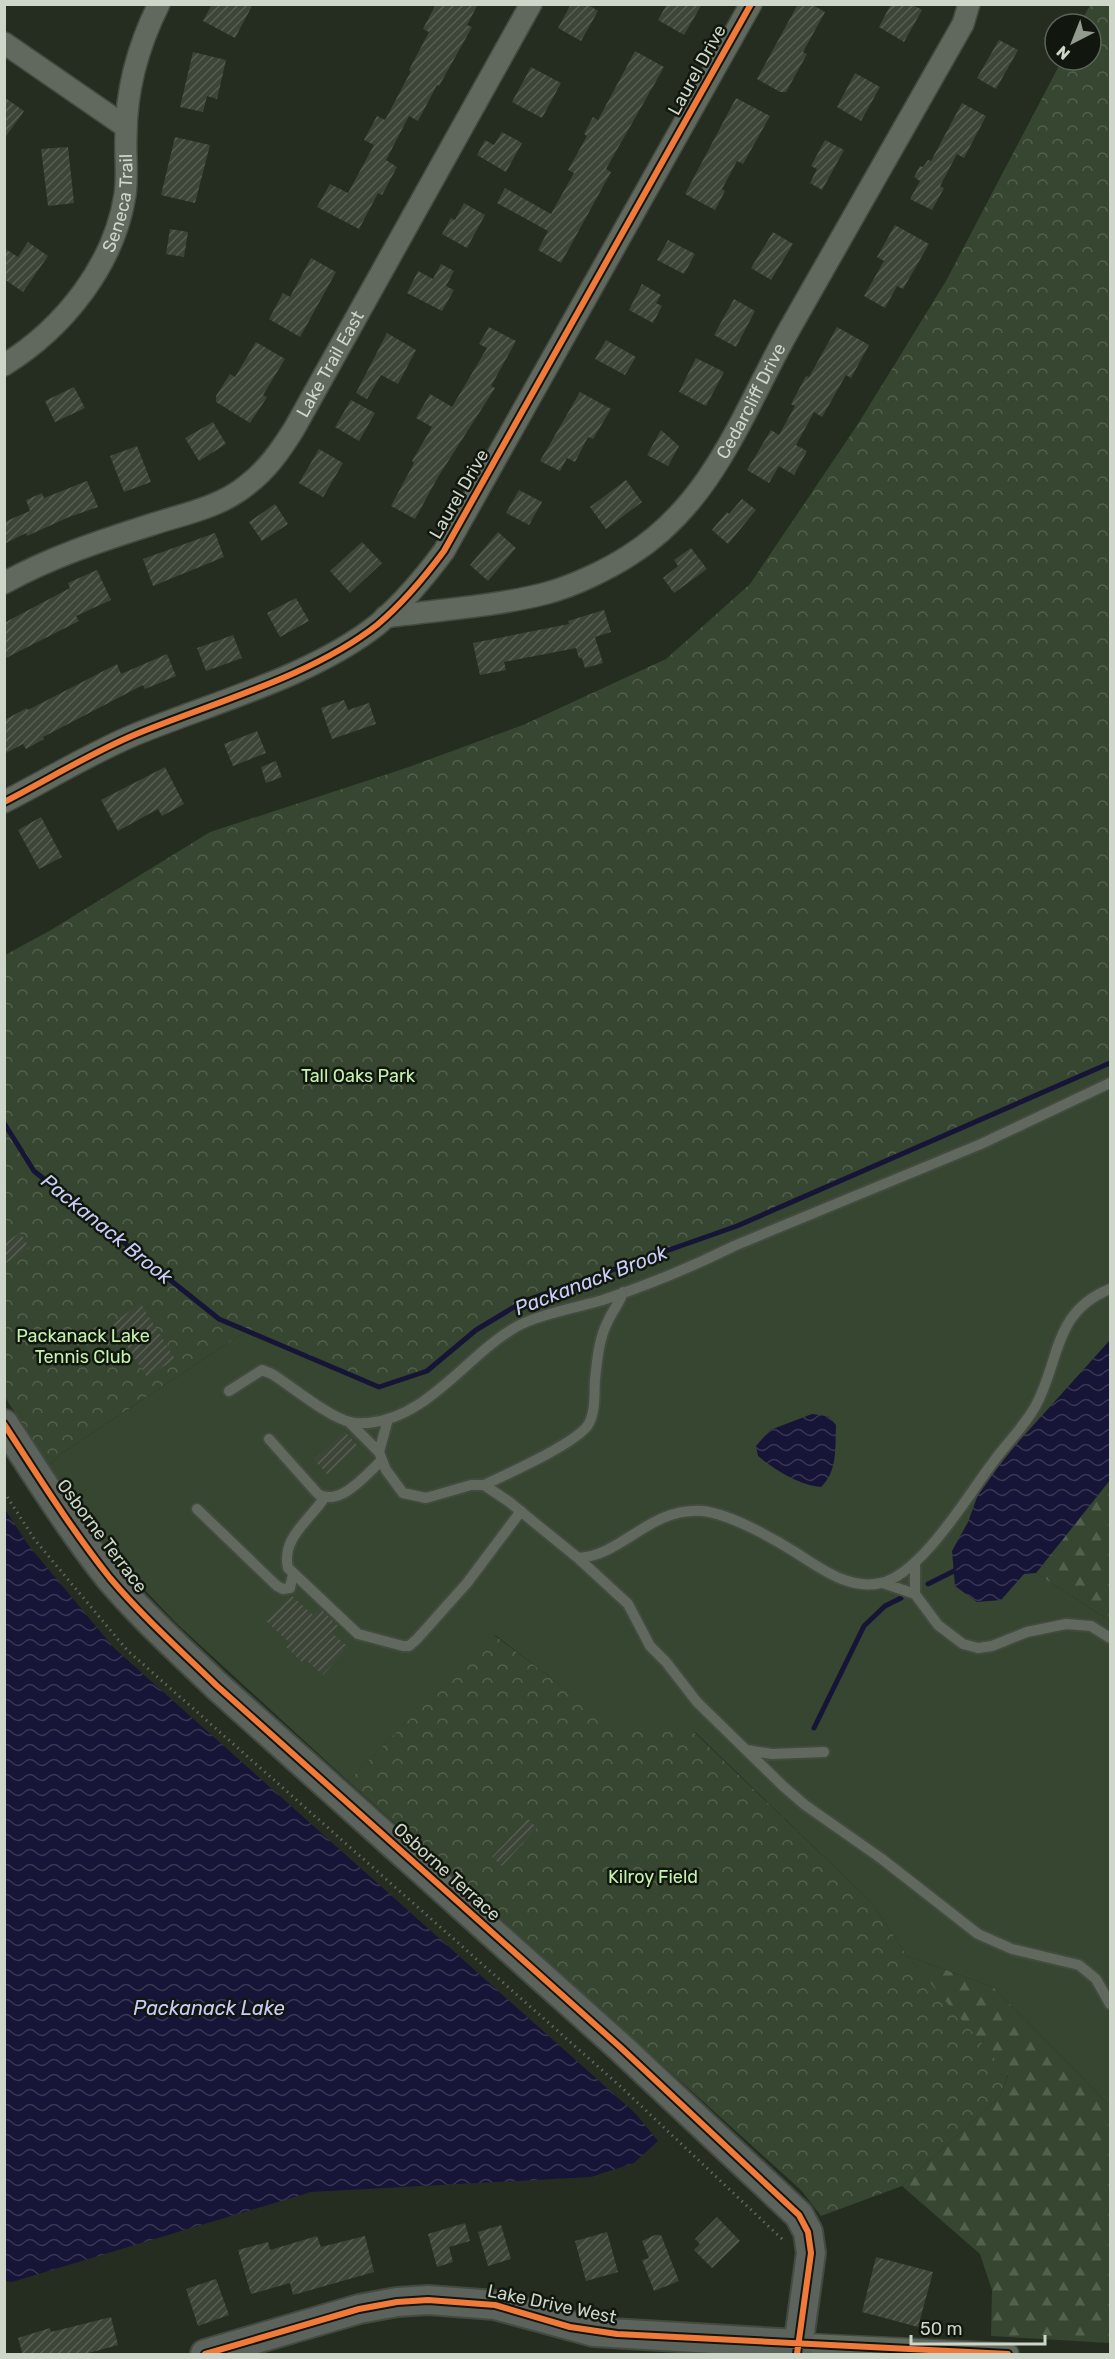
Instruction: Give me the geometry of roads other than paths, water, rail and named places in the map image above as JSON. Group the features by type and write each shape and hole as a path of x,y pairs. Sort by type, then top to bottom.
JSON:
{"street":[{"name":"Seneca Trail","path":"4,365 32,346 56,324 78,300 106,254 117,225 124,196 127,167 127,106 132,73 146,30 159,4"},
{"name":"Lake Trail East","path":"4,583 81,547 205,509 234,495 265,469 281,450 294,429 531,4"},
{"name":"Laurel Drive","path":"4,802 131,736 306,668 348,645 385,617 424,578 444,551 751,4"},
{"name":"Cedarcliff Drive","path":"385,617 549,593 601,571 629,556 681,513 702,488 720,460 781,344 963,24 969,4"},
{"path":"4,43 126,128"},
{"name":"Osborne Terrace","path":"4,1424 85,1545 112,1580 180,1650 216,1685 620,2047 799,2215 808,2232 811,2253 797,2349"},
{"name":"Lake Drive West","path":"205,2355 359,2309 398,2302 428,2300 495,2305 634,2345 1008,2355"},
{"path":"555,2323 601,2355"}],"lane":[{"path":"349,1422 367,1423 388,1419 410,1410 438,1390 499,1338 518,1326 623,1293 704,1262 734,1246 981,1144 1110,1083"},
{"path":"883,1583 897,1576 915,1562 955,1517 977,1483 1034,1408 1057,1344 1071,1321 1094,1297 1110,1289"},
{"path":"229,1391 262,1370 266,1371 349,1422 380,1457 396,1487 415,1497 426,1498 471,1485 484,1485 528,1464 575,1437 586,1428 594,1407 597,1366 603,1332 623,1293"},
{"path":"269,1439 318,1494 324,1498 338,1496 349,1490 380,1457 388,1419"},
{"path":"484,1485 521,1511 578,1558 628,1604 650,1646 666,1662 697,1702 805,1805 882,1859 978,1934 1007,1947 1079,1965 1096,1979 1110,2004"},
{"path":"324,1498 290,1541 286,1562 288,1568 358,1634 408,1646 467,1583 521,1511"},
{"path":"197,1509 277,1586 283,1589 290,1588 293,1574"},
{"path":"578,1558 601,1554 639,1530 671,1515 704,1511 734,1520 796,1552 837,1577 859,1584 883,1583 915,1594"},
{"path":"915,1562 915,1594 929,1614 947,1633 963,1644 978,1648 992,1646 1040,1628 1066,1624 1091,1626 1110,1638"},
{"path":"746,1750 772,1754 824,1752"}],"water":[{"path":"1110,1340 1110,1480 1036,1573 1024,1574 1001,1600 977,1602 955,1586 952,1551 968,1522 979,1492 1003,1459"},
{"path":"812,1414 828,1416 836,1425 833,1466 821,1487 796,1480 780,1471 758,1456 756,1446 770,1430"},
{"name":"Packanack Lake","path":"4,1508 29,1546 114,1648 635,2113 658,2141 634,2163 591,2177 311,2192 12,2282 5,2281"}],"waterway":[{"name":"Packanack Brook","path":"4,1123 34,1171 219,1319 379,1387 427,1371 476,1330 524,1301 737,1226 1110,1063"},
{"path":"928,1584 954,1571"},
{"path":"814,1728 864,1626 885,1606 901,1598"}],"park label":[{"name":"Tall Oaks Park","path":"358,1076"},
{"name":"Packanack Lake Tennis Club","path":"83,1346"},
{"name":"Kilroy Field","path":"653,1877"}]}
